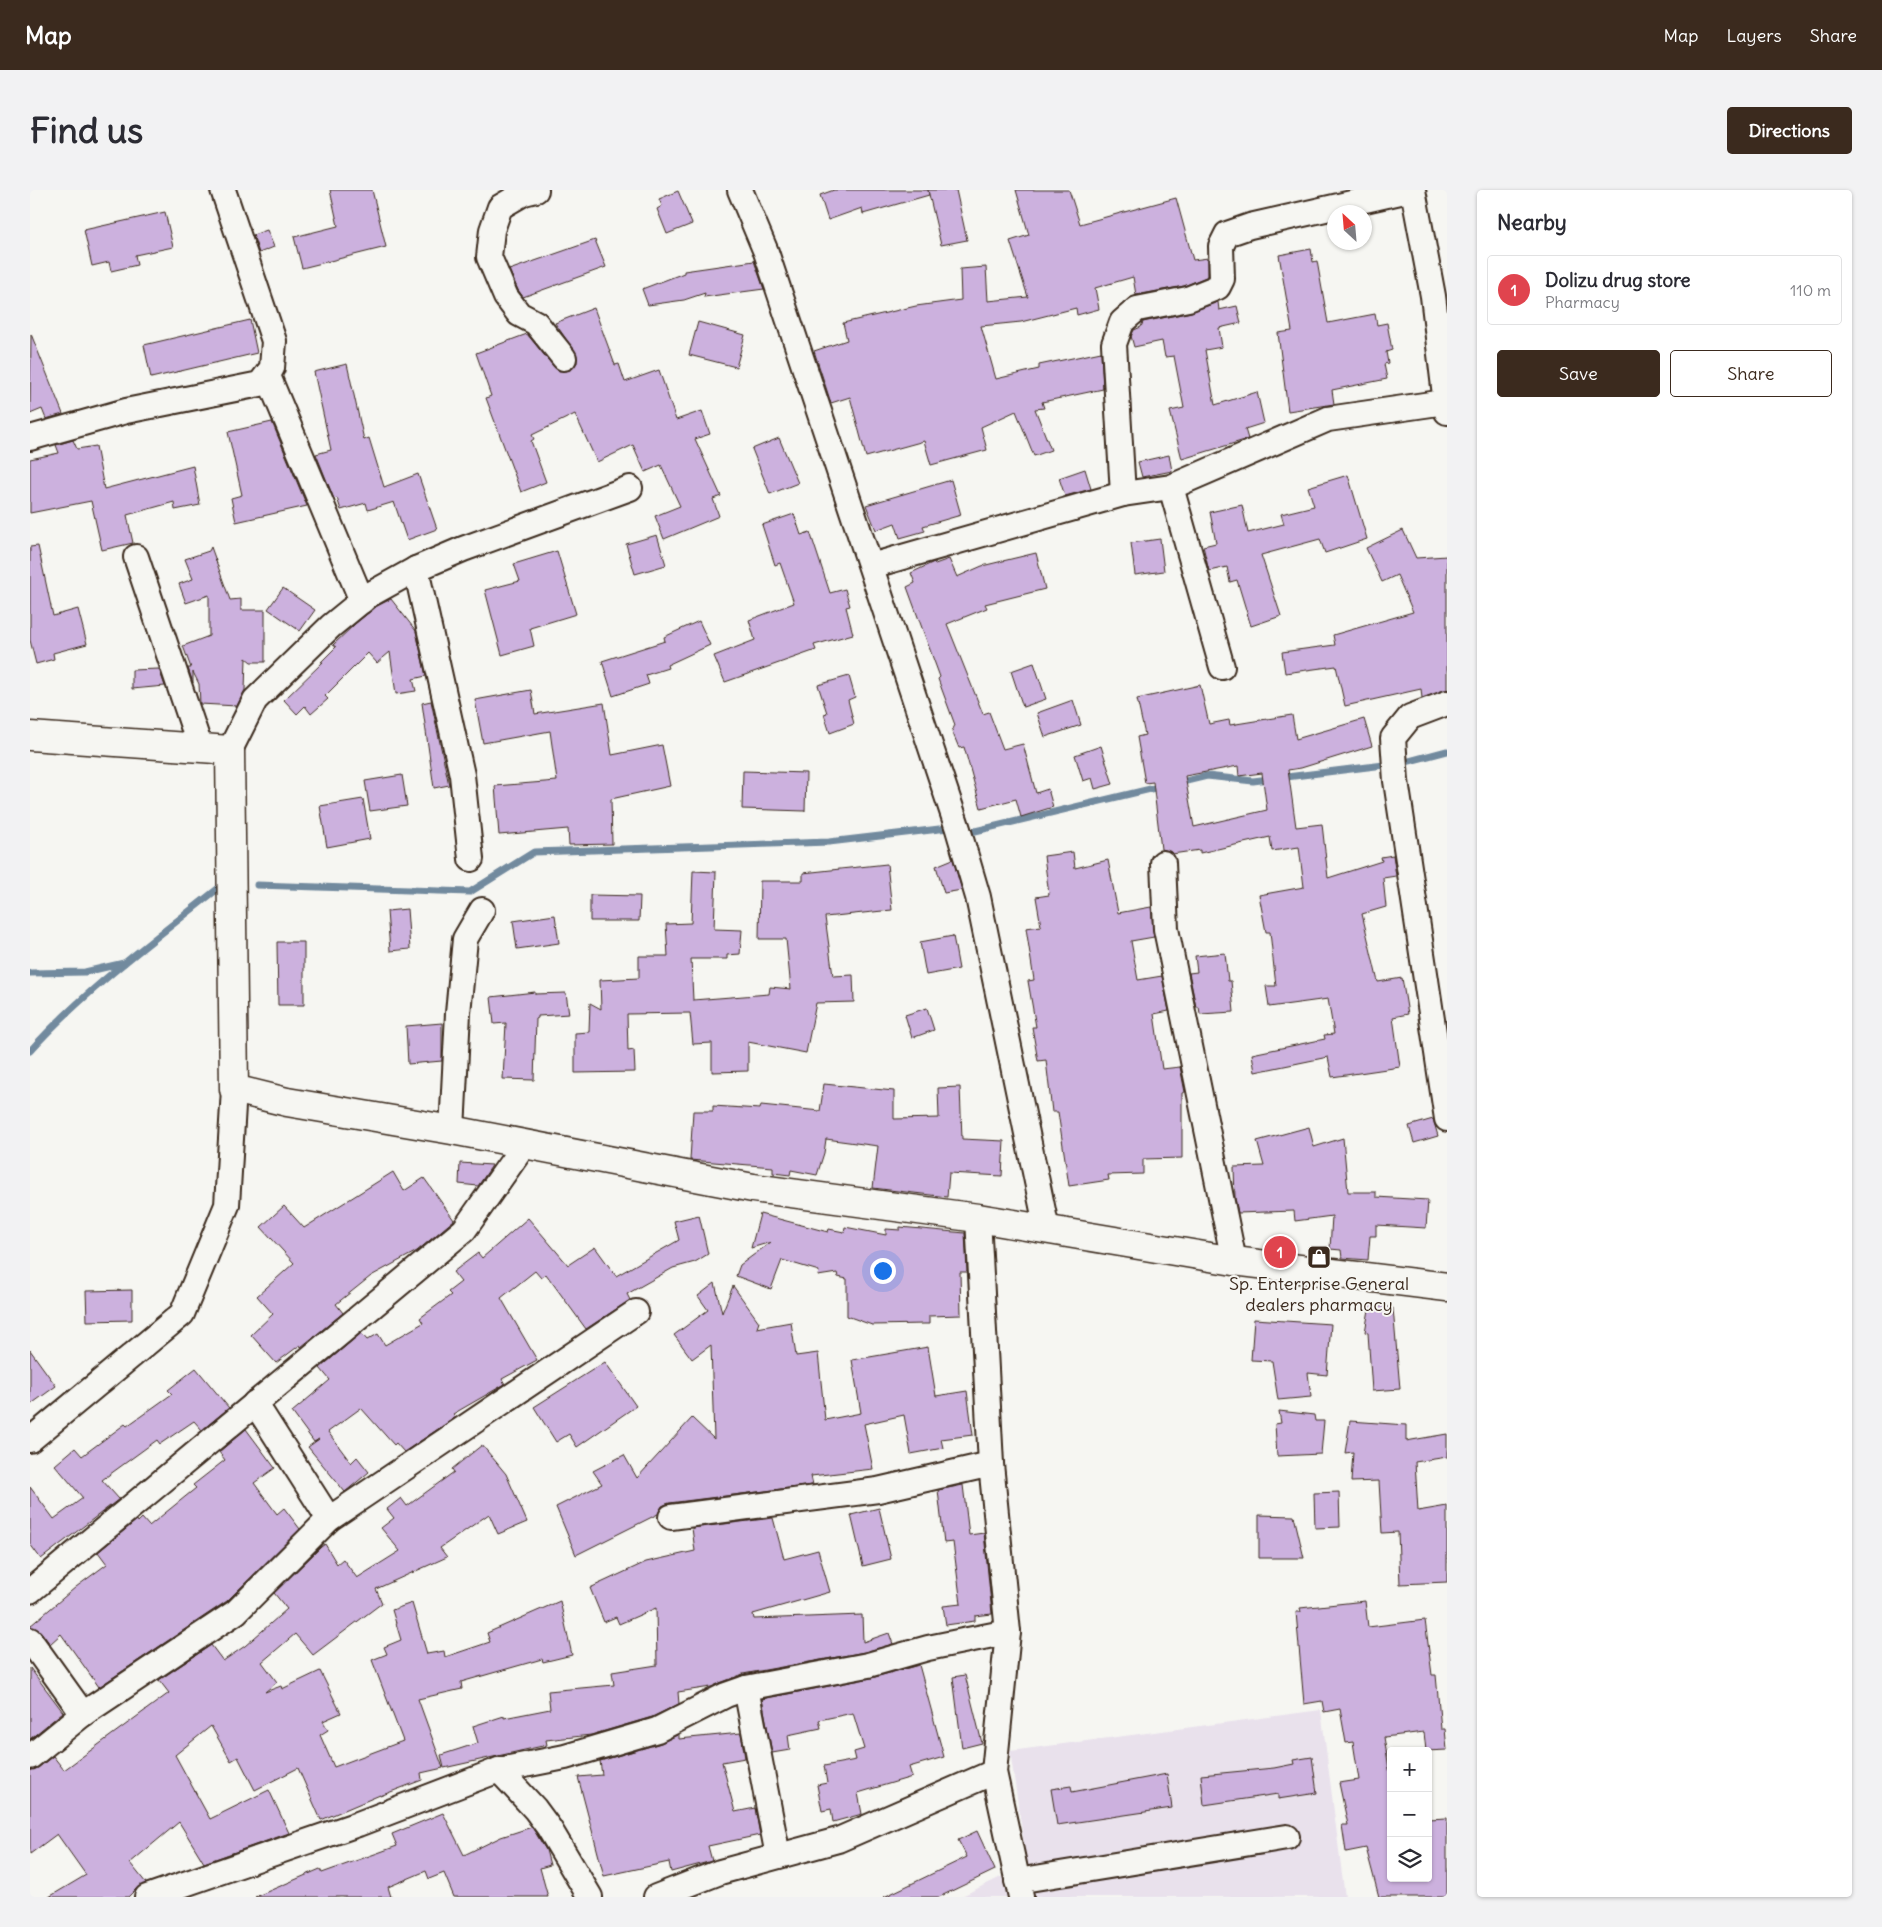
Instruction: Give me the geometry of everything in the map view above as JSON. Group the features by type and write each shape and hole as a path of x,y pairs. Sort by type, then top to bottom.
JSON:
{"street":[{"path":"30,438 126,411 260,384 268,376 272,368 274,341 222,190"},
{"path":"536,190 524,193 500,207 492,230 488,257 506,296 519,314 536,323 564,358"},
{"path":"740,190 766,252 958,829 978,897 1047,1230"},
{"path":"871,566 1122,494 1171,487 1328,419 1446,407 1433,296 1411,190 1250,226 1227,234 1221,246 1222,279 1218,287 1188,299 1137,309 1122,322 1114,344 1122,494"},
{"path":"268,376 362,601"},
{"path":"1171,487 1222,667"},
{"path":"30,1440 182,1314 227,1205 234,1089 230,750 255,700 331,626 362,601 416,569 463,549 630,488"},
{"path":"136,557 200,747"},
{"path":"416,569 462,776 471,859"},
{"path":"1447,703 1410,717 1393,738 1396,781 1447,1118"},
{"path":"30,736 230,750"},
{"path":"1163,863 1166,929 1234,1261"},
{"path":"452,1130 458,1013 465,939 482,910"},
{"path":"234,1089 287,1102 452,1130 753,1188 978,1218 1234,1261 1447,1288"},
{"path":"30,1591 464,1230 524,1144"},
{"path":"978,1218 991,1464 1008,1632 994,1772 1019,1889 1286,1837"},
{"path":"30,1757 83,1714 236,1612 329,1519 636,1312"},
{"path":"255,1403 329,1519"},
{"path":"671,1517 878,1490 991,1464"},
{"path":"147,1897 358,1824 499,1770 565,1757 657,1730 726,1695 746,1688 868,1665 928,1648 1008,1632"},
{"path":"30,1640 83,1714"},
{"path":"746,1688 778,1856"},
{"path":"499,1770 535,1809 549,1828 590,1897"},
{"path":"656,1897 720,1872 838,1840 994,1772"}],"shaded area":[{"path":"1321,1710 1345,1897 1032,1897 1010,1751"},
{"path":"1009,1873 1013,1897 960,1897"}],"building":[{"path":"330,190 372,190 386,247 302,268 294,237 338,226"},
{"path":"834,190 928,190 929,195 863,214 862,208 828,220 820,195"},
{"path":"928,190 956,190 967,240 941,245"},
{"path":"1016,190 1069,190 1080,224 1176,198 1193,260 1208,258 1208,276 1184,286 1136,295 1133,277 1095,288 1099,309 1077,315 1076,308 1021,322 981,326 996,379 1039,369 1039,365 1101,352 1103,389 1042,402 1044,408 1035,409 1051,450 1034,456 1016,411 981,427 987,450 931,465 924,441 866,457 850,397 831,403 814,351 847,340 843,323 916,306 961,300 960,269 986,267 988,301 1028,297 1010,241 1029,235"},
{"path":"678,191 692,224 667,234 657,209 662,206 659,199"},
{"path":"165,212 173,247 135,255 137,265 111,271 109,262 92,266 84,230"},
{"path":"267,230 274,247 259,253 253,235"},
{"path":"595,240 606,267 523,297 509,270"},
{"path":"1311,249 1313,262 1317,261 1328,323 1375,314 1377,325 1387,323 1392,350 1386,352 1388,363 1384,364 1387,379 1332,390 1334,404 1288,411 1278,333 1292,331 1279,255"},
{"path":"754,261 764,289 704,297 705,293 684,300 648,305 642,289 684,273 684,271"},
{"path":"1218,302 1219,310 1237,306 1241,323 1219,328 1222,347 1205,350 1215,405 1257,392 1264,423 1245,429 1248,439 1182,459 1170,411 1184,408 1174,356 1165,357 1162,341 1134,347 1131,336 1134,330 1141,327 1143,322 1191,312"},
{"path":"594,308 615,365 619,364 625,382 659,370 676,420 702,411 710,434 695,439 721,496 713,499 719,516 664,539 655,516 680,506 661,465 645,472 633,445 597,462 575,414 532,435 534,439 531,441 546,482 521,492 486,398 491,396 476,353 527,334 554,367 559,371 567,371 577,363 577,355 555,323"},
{"path":"250,320 257,353 151,378 144,345"},
{"path":"698,322 745,335 736,367 689,355"},
{"path":"31,334 63,414 46,419 42,409 30,414"},
{"path":"347,364 364,440 369,438 384,487 418,474 437,529 407,540 394,502 368,510 366,503 341,510 337,498 334,499 316,454 331,450 314,372"},
{"path":"272,422 307,506 236,522 231,498 242,495 228,432"},
{"path":"779,438 798,483 770,494 752,449"},
{"path":"73,440 77,449 96,446 104,489 193,466 200,505 175,510 174,502 127,515 133,543 102,550 91,501 30,513 30,459 59,453 56,445"},
{"path":"1169,455 1172,471 1142,477 1138,462"},
{"path":"1085,469 1091,489 1065,496 1059,478"},
{"path":"1348,475 1367,539 1325,553 1320,539 1261,555 1281,616 1251,626 1237,580 1230,582 1227,567 1209,571 1203,546 1216,543 1210,512 1242,505 1248,533 1284,524 1281,514 1314,506 1308,487"},
{"path":"951,480 961,515 923,526 925,531 900,538 895,523 876,530 866,505"},
{"path":"794,514 801,535 810,532 830,593 845,589 850,606 846,607 853,634 814,645 816,650 725,682 714,656 755,640 749,620 794,603 780,563 775,565 762,525"},
{"path":"1403,530 1416,558 1447,556 1447,690 1422,698 1421,689 1345,706 1336,666 1285,673 1282,652 1335,645 1333,635 1413,612 1397,575 1382,582 1366,548"},
{"path":"657,535 666,565 635,574 626,544"},
{"path":"1160,539 1164,571 1135,575 1131,543"},
{"path":"38,546 53,616 78,609 87,644 53,653 54,659 36,664 30,640 30,547"},
{"path":"211,547 230,600 241,599 241,610 265,610 265,662 251,662 246,658 245,690 237,706 200,704 199,684 193,672 193,683 188,668 191,668 183,646 209,636 209,595 186,603 179,584 193,579 185,559 209,551"},
{"path":"557,551 576,614 530,628 534,646 502,655 485,590 520,581 514,564"},
{"path":"1036,553 1045,589 985,604 987,608 947,624 983,714 989,712 1003,749 1023,744 1036,793 1048,789 1053,807 1021,817 1016,799 981,808 964,747 959,748 952,731 955,725 938,679 940,677 907,587 915,583 911,573 934,562 935,564 949,559 957,577 982,566"},
{"path":"283,588 315,610 300,631 268,609"},
{"path":"391,599 416,631 426,676 413,679 416,691 396,694 390,652 377,663 368,653 325,696 328,699 311,714 305,706 297,714 284,700 323,662 321,662 336,647 333,645 356,623 377,606"},
{"path":"699,621 710,645 667,665 668,668 646,675 649,684 613,696 602,661 665,641 664,637"},
{"path":"1034,663 1046,699 1023,707 1011,671"},
{"path":"159,669 165,686 132,689 132,670"},
{"path":"849,676 855,697 848,700 854,724 830,733 824,714 827,713 818,685"},
{"path":"1200,685 1209,724 1229,720 1230,725 1292,715 1296,739 1364,719 1372,746 1301,768 1288,770 1296,827 1322,824 1328,878 1382,861 1381,857 1393,855 1396,876 1383,878 1386,907 1362,914 1378,982 1402,978 1408,1014 1393,1017 1400,1067 1332,1077 1328,1057 1255,1072 1252,1054 1325,1039 1324,1035 1334,1034 1328,999 1269,1007 1266,986 1276,986 1270,932 1266,932 1259,895 1304,887 1299,847 1272,851 1270,837 1200,853 1200,850 1172,854 1161,849 1153,782 1145,783 1137,737 1145,735 1137,699","holes":["1238,766 1239,776 1262,773 1267,810 1194,827 1185,776"]},
{"path":"531,690 535,714 604,703 612,755 662,745 670,786 611,799 612,844 569,845 568,829 499,835 495,786 557,781 550,731 483,743 475,700"},
{"path":"1073,700 1081,725 1045,737 1037,713"},
{"path":"431,701 449,785 434,788 422,703"},
{"path":"1101,746 1113,784 1095,789 1092,778 1083,781 1075,755"},
{"path":"743,771 806,773 805,811 742,809"},
{"path":"402,775 407,806 370,811 365,781"},
{"path":"363,799 370,839 327,847 320,806"},
{"path":"1073,852 1075,868 1108,860 1118,913 1151,907 1154,937 1131,941 1138,980 1162,976 1169,1011 1154,1014 1162,1069 1180,1067 1185,1092 1182,1093 1182,1158 1143,1159 1143,1174 1108,1175 1109,1180 1069,1186 1058,1112 1052,1112 1046,1060 1038,1061 1032,1027 1036,1027 1028,981 1034,980 1026,928 1041,926 1036,897 1049,895 1044,856"},
{"path":"953,859 962,890 944,893 936,866"},
{"path":"887,864 892,910 825,917 833,976 853,975 854,1002 816,1003 806,1053 748,1042 748,1071 712,1072 712,1043 693,1044 690,1013 627,1014 628,1051 634,1050 635,1072 575,1073 575,1033 589,1032 590,1003 601,1009 600,980 639,978 639,956 668,956 666,924 691,923 693,871 716,872 714,929 742,930 740,954 727,955 727,959 691,959 693,1000 769,994 770,987 791,989 786,939 759,939 760,881 803,881 803,873"},
{"path":"590,895 640,896 639,921 590,921"},
{"path":"407,909 410,949 390,951 387,911"},
{"path":"555,915 559,943 517,949 513,921"},
{"path":"953,936 959,969 926,975 920,942"},
{"path":"277,942 304,942 304,1005 278,1005"},
{"path":"1225,953 1228,981 1231,981 1234,1012 1200,1014 1199,1007 1196,1007 1189,973 1197,972 1195,956"},
{"path":"535,992 535,994 566,993 569,1014 538,1016 536,1019 534,1080 503,1079 506,1023 494,1024 491,997"},
{"path":"927,1008 934,1030 912,1038 905,1015"},
{"path":"442,1023 442,1061 408,1064 406,1026"},
{"path":"824,1084 894,1091 894,1119 939,1118 938,1088 960,1087 962,1139 1004,1141 1002,1176 949,1173 947,1197 873,1188 878,1146 826,1139 817,1175 791,1170 790,1175 773,1173 773,1167 690,1160 693,1111 713,1111 713,1106 760,1109 761,1105 820,1111"},
{"path":"1433,1119 1438,1136 1414,1143 1409,1126"},
{"path":"1309,1127 1314,1147 1343,1138 1348,1192 1376,1192 1376,1197 1428,1200 1426,1228 1376,1225 1376,1236 1370,1236 1368,1260 1342,1258 1341,1250 1330,1249 1332,1216 1295,1221 1294,1211 1238,1213 1235,1198 1234,1167 1264,1166 1257,1141"},
{"path":"460,1163 492,1165 478,1186 459,1184"},
{"path":"393,1172 404,1191 424,1178 454,1220 417,1251 371,1276 336,1304 343,1313 301,1347 300,1345 276,1363 251,1335 273,1314 257,1296 294,1263 261,1227 284,1206 304,1228"},
{"path":"760,1214 828,1232 829,1229 844,1232 845,1227 886,1235 886,1229 900,1230 900,1227 965,1233 967,1272 960,1272 961,1315 929,1316 929,1324 872,1325 847,1316 847,1279 838,1277 837,1273 818,1276 819,1271 782,1260 771,1289 736,1276 740,1265 771,1242 751,1248"},
{"path":"699,1215 708,1254 695,1262 673,1268 627,1294 630,1300 586,1329 546,1274 541,1278 535,1271 501,1298 537,1360 502,1379 505,1384 453,1414 456,1417 404,1452 396,1443 394,1445 361,1408 328,1432 351,1463 357,1457 369,1472 345,1492 308,1447 319,1439 314,1442 292,1412 330,1380 320,1368 361,1333 367,1340 378,1334 385,1345 423,1323 420,1318 451,1295 448,1292 461,1282 453,1272 478,1253 482,1258 528,1218 568,1265 595,1247 616,1276 679,1240 674,1221"},
{"path":"715,1283 722,1313 733,1286 759,1322 757,1328 791,1322 796,1356 818,1353 825,1420 861,1413 852,1360 928,1347 936,1396 967,1391 973,1435 941,1439 943,1448 911,1454 904,1415 864,1424 873,1469 811,1476 813,1485 669,1503 662,1506 658,1514 576,1555 556,1507 602,1484 593,1471 624,1455 637,1478 692,1418 714,1439 711,1345 692,1359 674,1335 708,1310 698,1296"},
{"path":"132,1290 132,1320 87,1321 86,1291"},
{"path":"1370,1304 1393,1308 1400,1389 1372,1391 1368,1333 1365,1332"},
{"path":"1254,1319 1331,1324 1327,1375 1308,1373 1311,1397 1278,1400 1272,1361 1251,1360"},
{"path":"30,1350 56,1386 30,1405"},
{"path":"605,1362 636,1406 577,1447 569,1434 556,1442 534,1407"},
{"path":"196,1368 229,1408 202,1430 194,1421 160,1444 157,1440 102,1480 119,1499 41,1559 30,1544 30,1487 54,1519 83,1498 55,1465 75,1448 82,1456 125,1424 127,1426 172,1394 168,1390"},
{"path":"1279,1411 1314,1415 1315,1421 1324,1421 1321,1454 1277,1456 1275,1424 1281,1423"},
{"path":"1350,1421 1406,1425 1406,1441 1447,1434 1447,1457 1415,1462 1418,1511 1447,1506 1447,1582 1400,1584 1398,1532 1382,1533 1379,1481 1351,1482 1353,1452 1345,1453"},
{"path":"246,1429 275,1468 254,1483 277,1514 284,1508 300,1529 227,1601 99,1687 61,1634 50,1644 41,1632 30,1626 76,1587 107,1564 98,1552 137,1520 138,1522 142,1518 149,1526 196,1488 193,1485 225,1460 219,1452"},
{"path":"482,1445 506,1474 527,1522 498,1534 489,1514 440,1548 447,1557 376,1589 382,1603 313,1655 295,1634 262,1662 277,1682 265,1692 281,1686 282,1689 320,1671 341,1713 323,1721 328,1730 320,1735 334,1767 403,1741 372,1660 387,1654 384,1647 401,1640 392,1610 412,1603 427,1654 444,1651 445,1657 490,1642 487,1633 560,1601 572,1655 543,1662 542,1659 461,1682 462,1689 418,1699 443,1768 421,1773 422,1780 380,1795 321,1820 298,1768 255,1790 238,1757 231,1761 211,1726 175,1755 210,1819 269,1790 289,1833 204,1863 179,1822 130,1863 146,1883 137,1888 128,1897 49,1897 86,1875 57,1834 30,1854 30,1770 38,1768 53,1756 64,1770 169,1693 159,1680 211,1645 223,1661 245,1646 287,1609 274,1593 325,1544 337,1564 343,1559 357,1578 400,1551 381,1528 394,1518 387,1509 401,1498 407,1506 454,1472 452,1469"},
{"path":"963,1485 969,1535 984,1533 992,1614 975,1616 975,1621 946,1625 943,1606 961,1604 953,1542 944,1543 938,1490"},
{"path":"1339,1492 1340,1527 1315,1528 1314,1493"},
{"path":"879,1508 891,1559 863,1566 851,1515"},
{"path":"1259,1515 1294,1516 1304,1558 1259,1558"},
{"path":"773,1518 784,1559 818,1550 830,1592 753,1614 754,1619 862,1615 863,1642 889,1633 893,1644 865,1652 743,1674 711,1687 678,1692 679,1704 652,1717 591,1735 546,1740 547,1745 444,1768 441,1755 478,1743 473,1726 504,1716 504,1718 550,1709 548,1691 614,1685 612,1672 657,1665 656,1608 619,1624 616,1617 604,1622 590,1588 646,1562 695,1551 692,1528"},
{"path":"1365,1601 1368,1627 1425,1620 1432,1675 1436,1675 1441,1729 1445,1729 1447,1750 1432,1751 1432,1747 1426,1747 1424,1732 1384,1737 1387,1756 1387,1882 1432,1882 1432,1819 1447,1818 1447,1897 1379,1897 1366,1848 1346,1852 1342,1825 1348,1825 1339,1783 1359,1780 1353,1742 1346,1743 1340,1709 1324,1712 1322,1701 1304,1704 1296,1612 1301,1612 1300,1608"},
{"path":"919,1665 944,1757 909,1767 912,1777 858,1793 862,1814 833,1822 831,1809 822,1811 817,1785 827,1783 824,1766 856,1760 854,1752 864,1749 853,1713 819,1720 821,1728 788,1735 790,1750 772,1753 762,1699 871,1678"},
{"path":"30,1668 63,1712 30,1739"},
{"path":"965,1675 982,1743 962,1748 953,1677"},
{"path":"741,1733 745,1758 722,1762 735,1812 755,1808 760,1835 708,1846 712,1861 671,1872 669,1862 604,1876 578,1777 602,1775 600,1761 661,1743 679,1734 679,1739"},
{"path":"1312,1757 1317,1793 1278,1799 1278,1794 1204,1805 1201,1775 1274,1768 1294,1764 1293,1760"},
{"path":"1167,1774 1172,1808 1057,1825 1051,1789 1071,1786 1072,1792"},
{"path":"443,1813 464,1855 501,1837 532,1827 546,1850 550,1865 540,1868 548,1897 454,1897 444,1873 429,1879 426,1871 388,1887 391,1897 255,1897 320,1869 322,1873 397,1846 392,1834"},
{"path":"977,1831 995,1870 939,1897 884,1897 967,1857 958,1840"}],"waterway":[{"path":"1402,763 1447,751"},
{"path":"1178,783 1207,776 1253,781 1384,765"},
{"path":"971,832 1163,786"},
{"path":"257,885 470,892 534,852 829,842 948,828"},
{"path":"30,1051 98,986 146,945 220,887"},
{"path":"30,973 85,972 124,963"}],"place":[{"name":"Dolizu drug store","path":"1280,1252"},
{"name":"Sp. Enterprise General dealers pharmacy","path":"1319,1257"}]}
